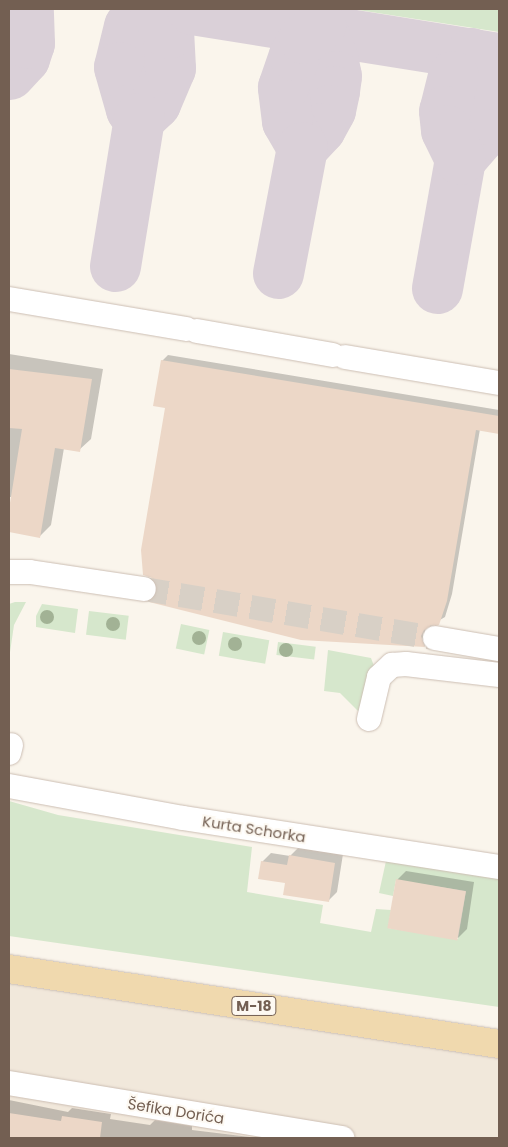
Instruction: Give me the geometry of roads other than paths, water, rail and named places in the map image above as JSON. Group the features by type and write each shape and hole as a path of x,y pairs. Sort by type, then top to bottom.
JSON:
{"main road":[{"name":"M-18","path":"9,969 499,1044"}],"street":[{"path":"9,299 499,383"},
{"path":"9,572 30,572 144,589"},
{"path":"435,638 499,649"},
{"path":"369,720 379,677 392,665 406,664 499,675"},
{"name":"Kurta Schorka","path":"9,786 183,818 499,867"},
{"name":"Šefika Dorića","path":"9,1083 343,1138"}],"tunnel":[{"path":"144,589 435,638"}]}
